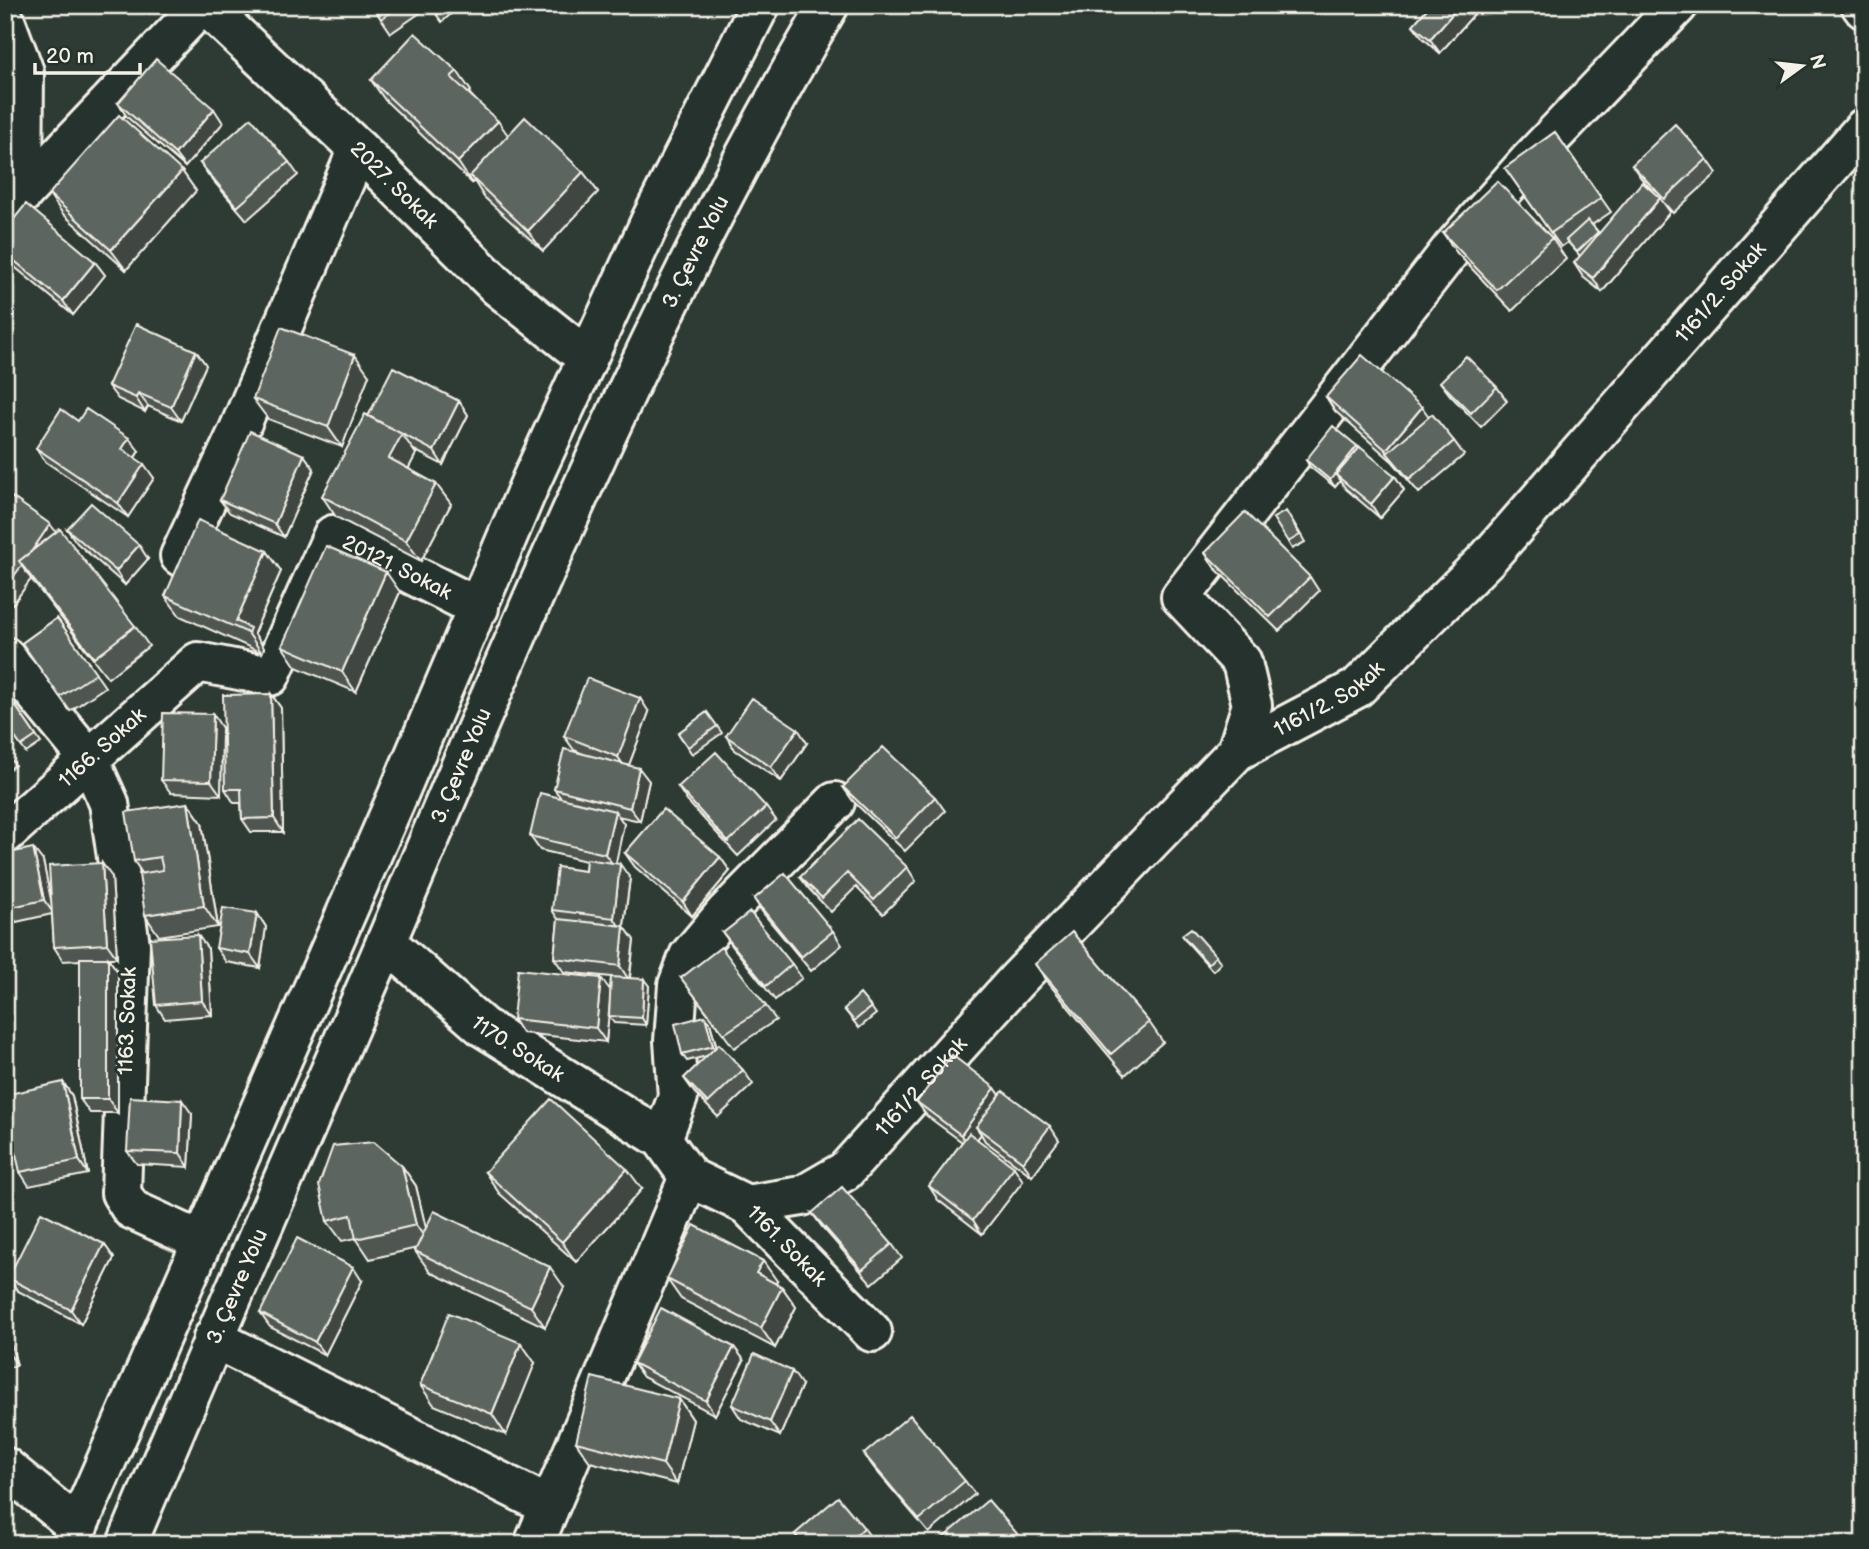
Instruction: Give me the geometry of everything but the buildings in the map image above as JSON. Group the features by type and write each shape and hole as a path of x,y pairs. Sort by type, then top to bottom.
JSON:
{"street":[{"name":"2027. Sokak","path":"204,5 358,149 498,287 587,358"},
{"path":"14,200 204,5"},
{"name":"3. Çevre Yolu","path":"127,1544 516,632 627,386 747,153 829,5"},
{"path":"1237,751 1252,705 1242,662 1181,597 1453,247 1530,161 1678,5"},
{"path":"5,1467 74,1535 479,608 531,481 749,10"},
{"path":"5,21 23,72 14,200"},
{"name":"1161/2. Sokak","path":"747,1205 802,1196 845,1171 1016,981 1237,751 1357,688 1479,568 1864,128"},
{"path":"180,556 244,419 358,149"},
{"name":"20121. Sokak","path":"198,662 270,677 332,535 479,608"},
{"name":"1163. Sokak","path":"5,657 89,759 109,803 130,945 121,1193 131,1209 201,1241"},
{"name":"1166. Sokak","path":"5,834 198,662"},
{"path":"534,1544 689,1177 662,1139 678,1097 674,1041 678,985 689,956 726,912 835,802"},
{"name":"1170. Sokak","path":"386,942 483,1027 662,1139"},
{"name":"1161. Sokak","path":"689,1177 747,1205 872,1332"},
{"path":"213,1338 549,1506"}]}
